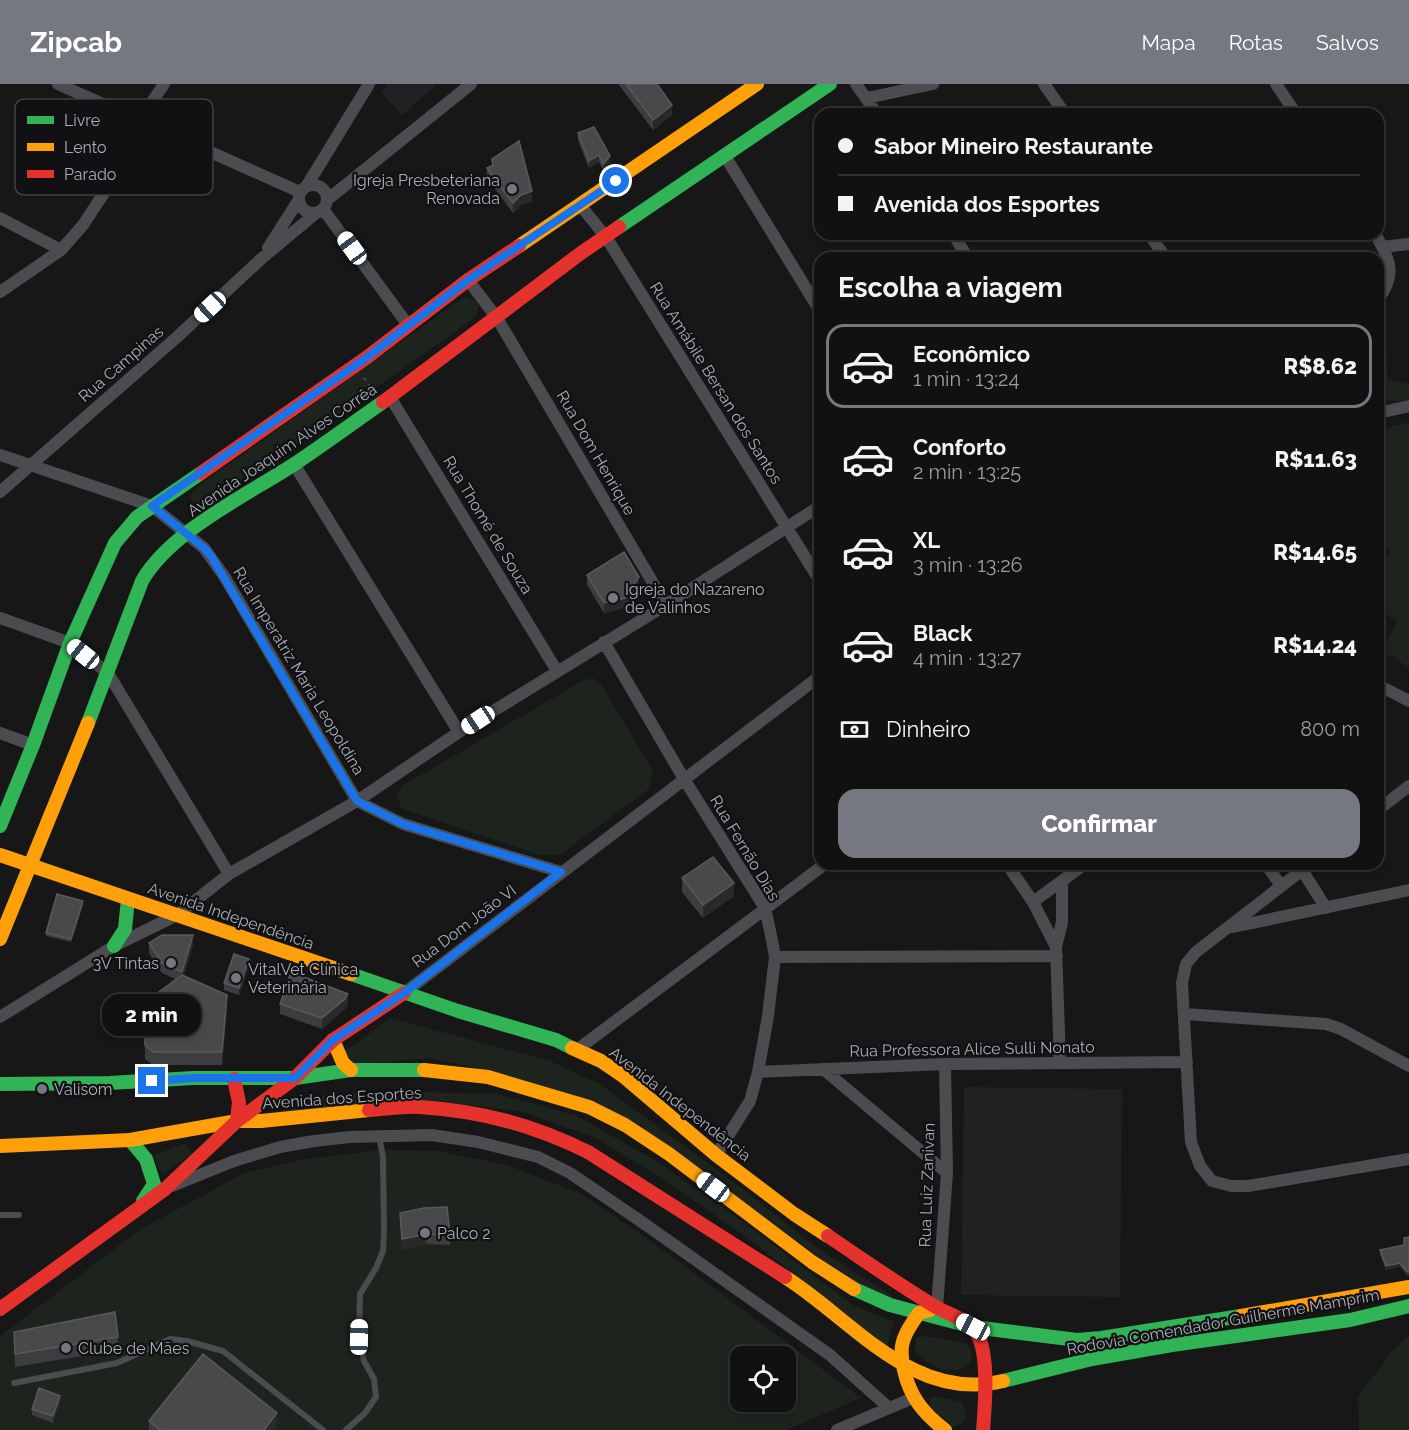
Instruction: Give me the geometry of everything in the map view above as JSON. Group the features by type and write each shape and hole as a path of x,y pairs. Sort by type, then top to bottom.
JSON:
{"main road":[{"name":"Avenida Joaquim Alves Corrêa","path":"0,826 70,644 108,556 115,543 137,517 356,365 468,280 757,84"},
{"name":"Avenida Joaquim Alves Corrêa","path":"0,939 108,674 142,581 150,567 161,555 186,533 294,464 386,400 581,253 830,84"},
{"name":"Avenida Independência","path":"0,855 404,993 556,1040 578,1049 623,1076 716,1155 794,1214 937,1308"},
{"path":"114,946 127,928 128,899"},
{"name":"Rua Dom João VI","path":"0,1309 137,1211 165,1189 237,1121 295,1078 333,1040 404,993"},
{"path":"333,1040 343,1063 351,1070"},
{"name":"Avenida dos Esportes","path":"0,1084 110,1083 193,1078 295,1078 351,1070 426,1070 489,1077 589,1107 625,1125 669,1154 812,1262 860,1293 919,1313"},
{"path":"234,1079 239,1102 237,1121"},
{"name":"Avenida dos Esportes","path":"0,1146 130,1140 237,1121 261,1121 345,1111 419,1107 517,1122 588,1152 798,1285 886,1355 903,1365"},
{"name":"Rua Dom João VI","path":"130,1140 146,1159 154,1184 137,1211"},
{"name":"Rodovia Comendador Guilherme Mamprim","path":"919,1313 973,1327 1077,1340 1353,1298 1409,1287"},
{"name":"Rodovia Comendador Guilherme Mamprim","path":"903,1365 948,1383 986,1384 1092,1359 1172,1345 1350,1320 1409,1306"},
{"path":"945,1430 913,1398 907,1387 901,1354 903,1342 919,1313 937,1308 973,1327 982,1348 986,1384 981,1429"}],"street":[{"path":"58,84 92,99"},
{"path":"154,99 164,84"},
{"name":"Rua Campinas","path":"261,259 369,84"},
{"name":"Rua Campinas","path":"0,492 176,338 261,259 471,84"},
{"path":"856,84 873,108"},
{"path":"867,98 933,84"},
{"path":"1044,84 1061,108"},
{"path":"1276,84 1292,108"},
{"path":"213,153 302,193"},
{"path":"725,156 814,301"},
{"path":"302,193 312,185 321,188 322,208 408,325"},
{"path":"302,193 306,212 322,208"},
{"path":"0,292 61,250 83,225 103,195"},
{"name":"Rua Amábile Bersan dos Santos","path":"580,206 606,237 814,571"},
{"path":"0,218 61,250"},
{"path":"1378,240 1390,266 1390,277 1384,292"},
{"path":"1382,247 1409,244"},
{"path":"468,280 497,318"},
{"name":"Rua Dom Henrique","path":"497,318 666,605"},
{"name":"Rua Thomé de Souza","path":"386,400 557,670"},
{"path":"1384,412 1409,406"},
{"name":"Rua Imperatriz Maria Leopoldina","path":"0,455 152,506 204,548 224,576 357,801 403,824 561,872"},
{"path":"294,464 459,732"},
{"path":"0,1017 114,946 177,915 229,874 357,801 459,732 666,605 814,510"},
{"path":"0,618 70,644 108,674 229,874"},
{"name":"Rua Fernão Dias","path":"604,642 684,779 765,908 775,957 758,1072 750,1101 716,1155"},
{"name":"Rua Dom João VI","path":"404,993 814,681"},
{"path":"1384,688 1409,700"},
{"path":"0,733 33,745"},
{"path":"1384,805 1409,786"},
{"path":"578,1049 817,870"},
{"path":"1010,870 1033,902 1057,952"},
{"path":"1033,902 1077,870"},
{"path":"1270,870 1281,886"},
{"path":"1302,870 1197,952 1186,964 1182,983 1191,1142 1200,1166 1212,1181 1231,1186 1248,1186 1409,1160"},
{"path":"1307,870 1326,908"},
{"path":"1060,1062 1057,952 1062,922 1062,882"},
{"path":"1229,928 1409,890"},
{"path":"775,957 1057,952"},
{"path":"1185,1014 1326,1024 1341,1029 1409,1066"},
{"name":"Rua Professora Alice Sulli Nonato","path":"758,1072 945,1064 1186,1062"},
{"name":"Rua Luiz Zanivan","path":"937,1308 947,1173 945,1064"},
{"path":"823,1069 947,1173"},
{"path":"165,1189 234,1161 280,1147 314,1140 379,1135 432,1135 478,1142 538,1157 570,1173 830,1355 889,1408"},
{"path":"837,1430 913,1398"}],"lane":[{"path":"346,1430 365,1413 376,1397 374,1379 364,1360 359,1337 360,1294 376,1268 384,1241 383,1157 379,1135"},
{"path":"0,1215 19,1215"},
{"path":"14,1383 117,1363 170,1339 187,1341 223,1351 323,1430"}],"path":[{"path":"356,365 386,400"}],"shaded area":[{"path":"388,84 436,85 402,115 381,93"},
{"path":"464,297 473,300 478,305 478,311 473,319 200,512 195,508 190,497 193,490"},
{"path":"1384,342 1388,379 1409,384 1409,399 1384,400"},
{"path":"1409,422 1409,669 1395,657 1384,654 1384,645 1398,621 1384,614 1384,555 1390,554 1384,541 1384,428"},
{"path":"593,678 602,685 653,771 649,789 559,855 541,855 402,809 397,796 402,786 582,681"},
{"path":"391,1018 550,1061 600,1084 748,1193 817,1248 900,1301 863,1289 633,1121 481,1069 428,1058 355,1065 345,1051"},
{"path":"964,1087 1122,1089 1120,1297 961,1295"},
{"path":"377,1091 498,1094 577,1116 656,1161 742,1221 854,1306 894,1322 885,1352 805,1282 738,1231 599,1139 523,1112 440,1101 377,1102 281,1112 295,1097"},
{"path":"185,1144 192,1154 162,1175 153,1155"},
{"path":"382,1150 437,1151 507,1165 582,1194 663,1250 791,1346 730,1346 730,1412 796,1412 796,1349 861,1398 786,1430 0,1430 0,1336 141,1229 244,1173 306,1159"},
{"path":"926,1336 966,1343 971,1350 972,1360 959,1370 951,1371 927,1363 915,1352 916,1338"},
{"path":"1409,1336 1409,1430 1359,1430 1358,1397 1392,1351"},
{"path":"935,1396 962,1402 966,1415 964,1422 954,1427 931,1407 929,1399"}],"building":[{"path":"626,84 657,84 672,105 653,120"},
{"path":"594,127 610,156 603,164 599,155 589,161 578,133"},
{"name":"Igreja Presbeteriana Renovada","path":"519,141 532,191 521,195 513,203 487,168 493,165 492,159"},
{"name":"Igreja do Nazareno de Valinhos","path":"624,552 639,577 625,598 604,603 587,575"},
{"path":"713,857 734,883 703,905 682,878"},
{"path":"57,894 83,901 71,939 46,933"},
{"name":"3V Tintas","path":"162,935 193,935 182,972 162,963 149,943"},
{"name":"VitalVet Clínica Veterinária","path":"234,954 249,959 239,988 224,983"},
{"path":"291,972 348,994 322,1018 280,1004"},
{"path":"182,975 227,995 222,1052 153,1052 145,1045 144,1003"},
{"name":"Palco 2","path":"447,1207 450,1235 426,1234 402,1239 400,1213 424,1208"},
{"path":"1409,1237 1409,1271 1400,1263 1386,1266 1380,1250 1404,1245 1404,1238"},
{"path":"115,1312 118,1337 15,1354 14,1332"},
{"path":"203,1354 277,1413 264,1430 160,1430 149,1421"},
{"path":"39,1388 60,1396 53,1416 32,1409"}],"traffic: fast":[{"path":"619,227 830,84"},
{"path":"88,723 142,581 155,563 189,531 210,516 293,465 383,402"},
{"path":"0,826 33,745 70,643 115,543 137,517 201,473"},
{"path":"114,946 125,929 128,899"},
{"path":"351,974 458,1011 556,1040 572,1048"},
{"path":"0,1084 110,1083 193,1078 295,1078 351,1070 424,1070"},
{"path":"130,1140 146,1159 154,1184 143,1201"},
{"path":"854,1289 890,1305 973,1327 1077,1340 1241,1316"},
{"path":"1003,1381 1092,1359 1172,1345 1350,1320 1409,1306"}],"traffic: slow":[{"path":"519,246 757,84"},
{"path":"0,939 88,723"},
{"path":"0,855 351,974"},
{"path":"333,1040 343,1063 351,1070"},
{"path":"572,1048 601,1061 623,1076 716,1155 794,1214 828,1236"},
{"path":"424,1070 488,1077 589,1107 625,1125 669,1154 812,1262 854,1289"},
{"path":"0,1146 130,1140 237,1121 261,1121 369,1110"},
{"path":"785,1277 860,1335 912,1369 941,1380 971,1385 1003,1381"},
{"path":"1241,1316 1409,1287"},
{"path":"930,1310 919,1313 909,1329 902,1346 902,1361 914,1396 924,1411 945,1430"}],"traffic: jam":[{"path":"383,402 619,227"},
{"path":"201,473 366,358 468,280 519,246"},
{"path":"0,1309 165,1189 237,1121 295,1078 333,1040 404,993"},
{"path":"234,1079 239,1102 237,1121"},
{"path":"369,1110 414,1107 464,1112 527,1127 567,1142 588,1152 785,1277"},
{"path":"828,1236 922,1299 965,1321 972,1327 978,1335 984,1361 983,1430"}],"place":[{"name":"Igreja Presbeteriana Renovada","path":"512,189"},
{"name":"Igreja do Nazareno de Valinhos","path":"613,598"},
{"name":"3V Tintas","path":"171,963"},
{"name":"VitalVet Clínica Veterinária","path":"236,978"},
{"name":"Valisom","path":"42,1089"},
{"name":"Palco 2","path":"425,1233"},
{"name":"Clube de Mães","path":"66,1348"}],"route":[{"path":"152,1081 193,1078 295,1078 333,1040 404,993 561,872 403,824 357,801 211,556 152,506 366,358 468,280 616,181"}]}
